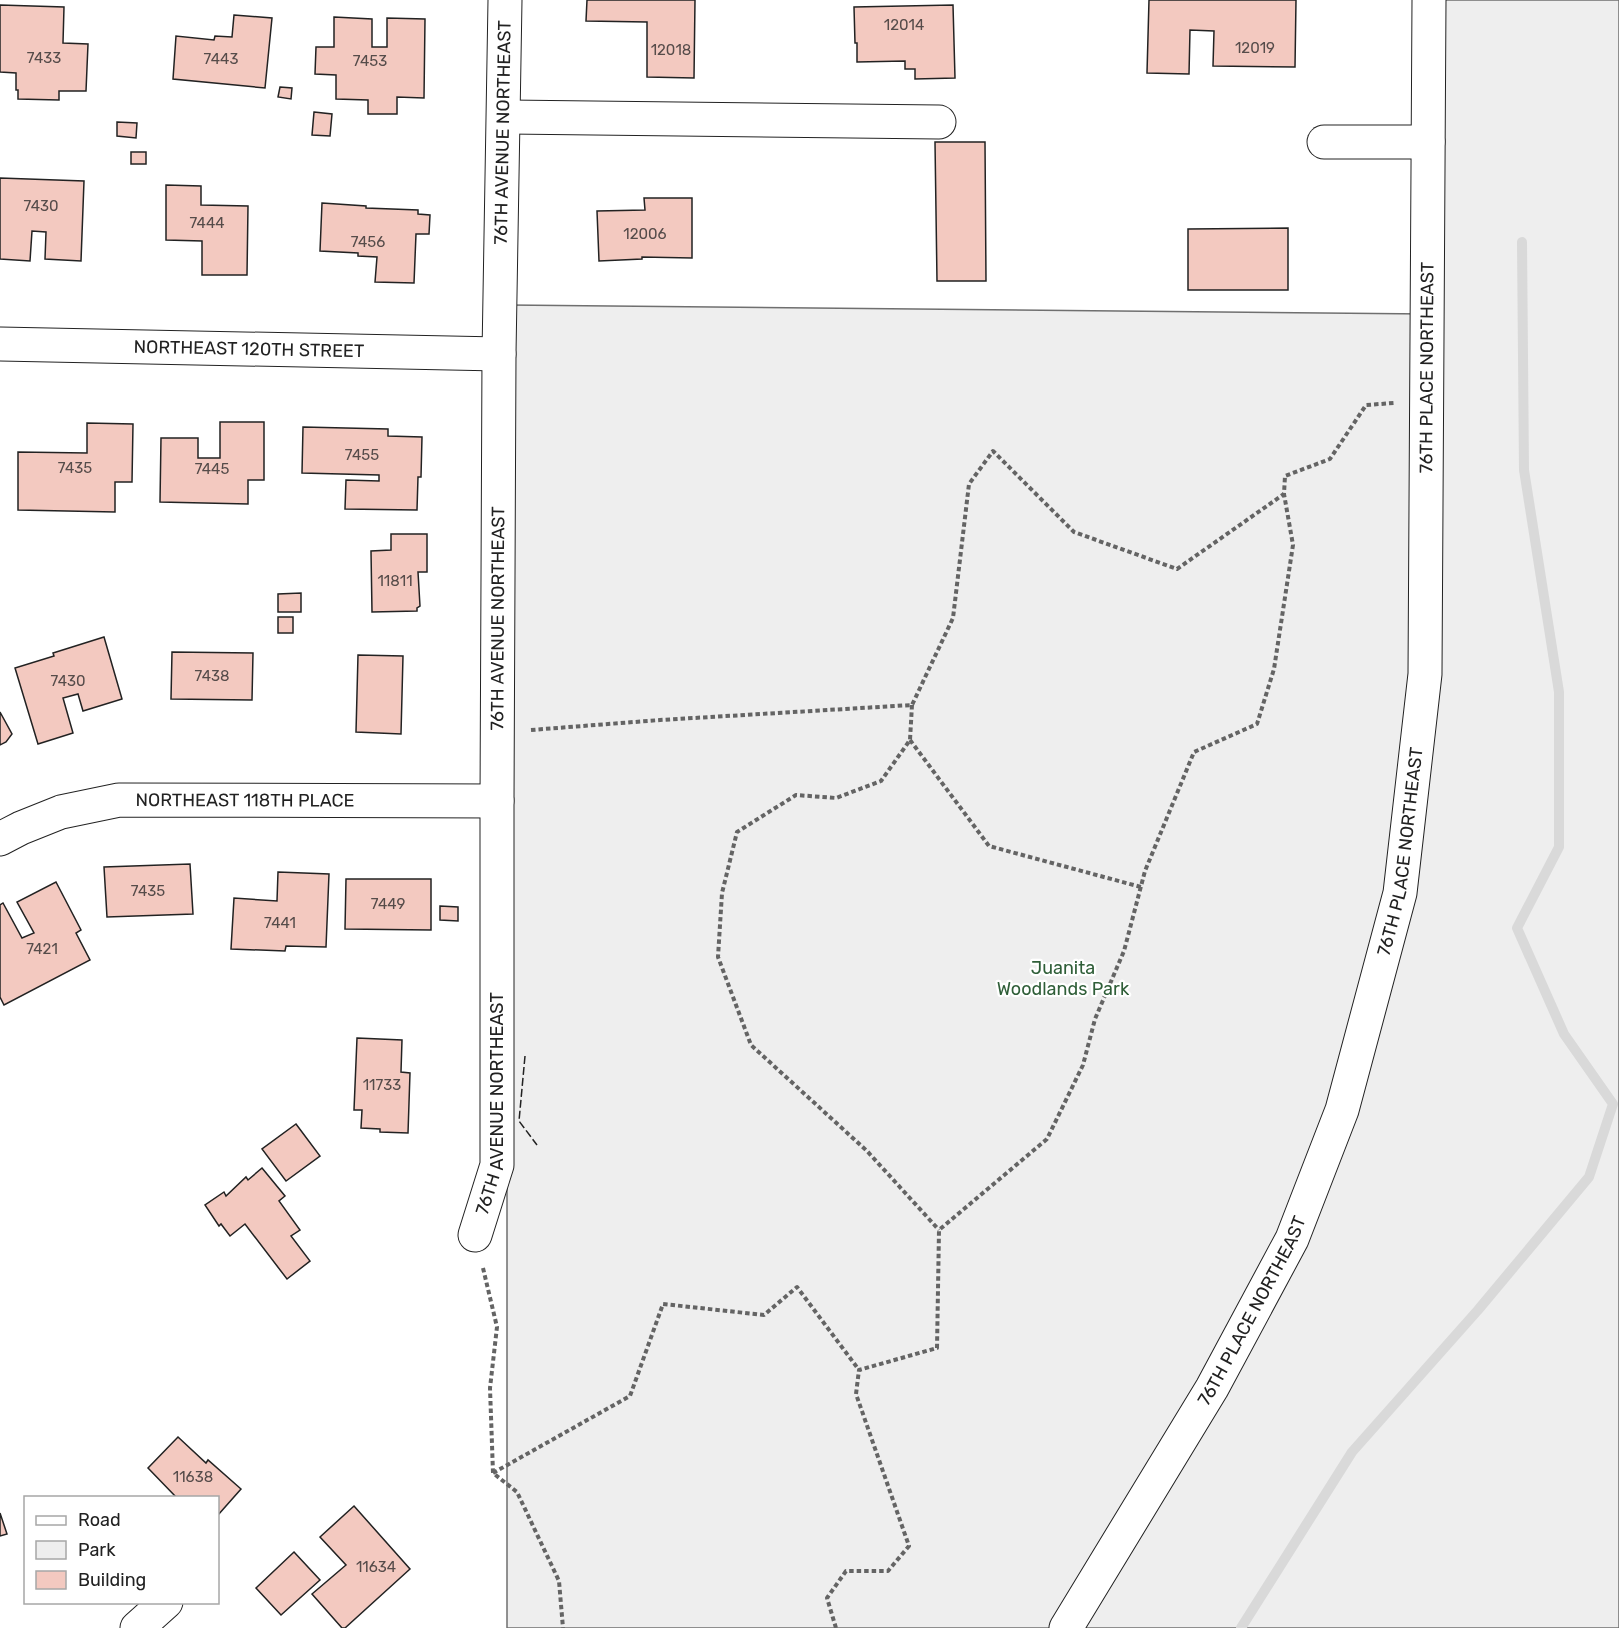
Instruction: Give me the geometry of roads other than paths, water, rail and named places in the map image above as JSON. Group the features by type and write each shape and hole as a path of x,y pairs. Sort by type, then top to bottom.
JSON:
{"street":[{"name":"76TH AVENUE NORTHEAST","path":"475,1235 497,1165 496,801 499,354 505,0"},
{"name":"76TH PLACE NORTHEAST","path":"1066,1628 1212,1388 1292,1239 1342,1110 1400,892 1425,674 1429,0"},
{"path":"504,117 939,122"},
{"path":"1324,142 1428,142"},
{"name":"NORTHEAST 120TH STREET","path":"0,344 499,354"},
{"name":"NORTHEAST 118TH PLACE","path":"0,839 21,828 61,813 119,800 496,801"},
{"path":"137,1628 164,1604"}],"waterway":[{"path":"1241,1628 1352,1452 1478,1310 1589,1177 1613,1104 1564,1034 1517,928 1559,847 1559,692 1524,470 1522,242"}],"park label":[{"name":"Juanita Woodlands Park","path":"1063,978"}]}
